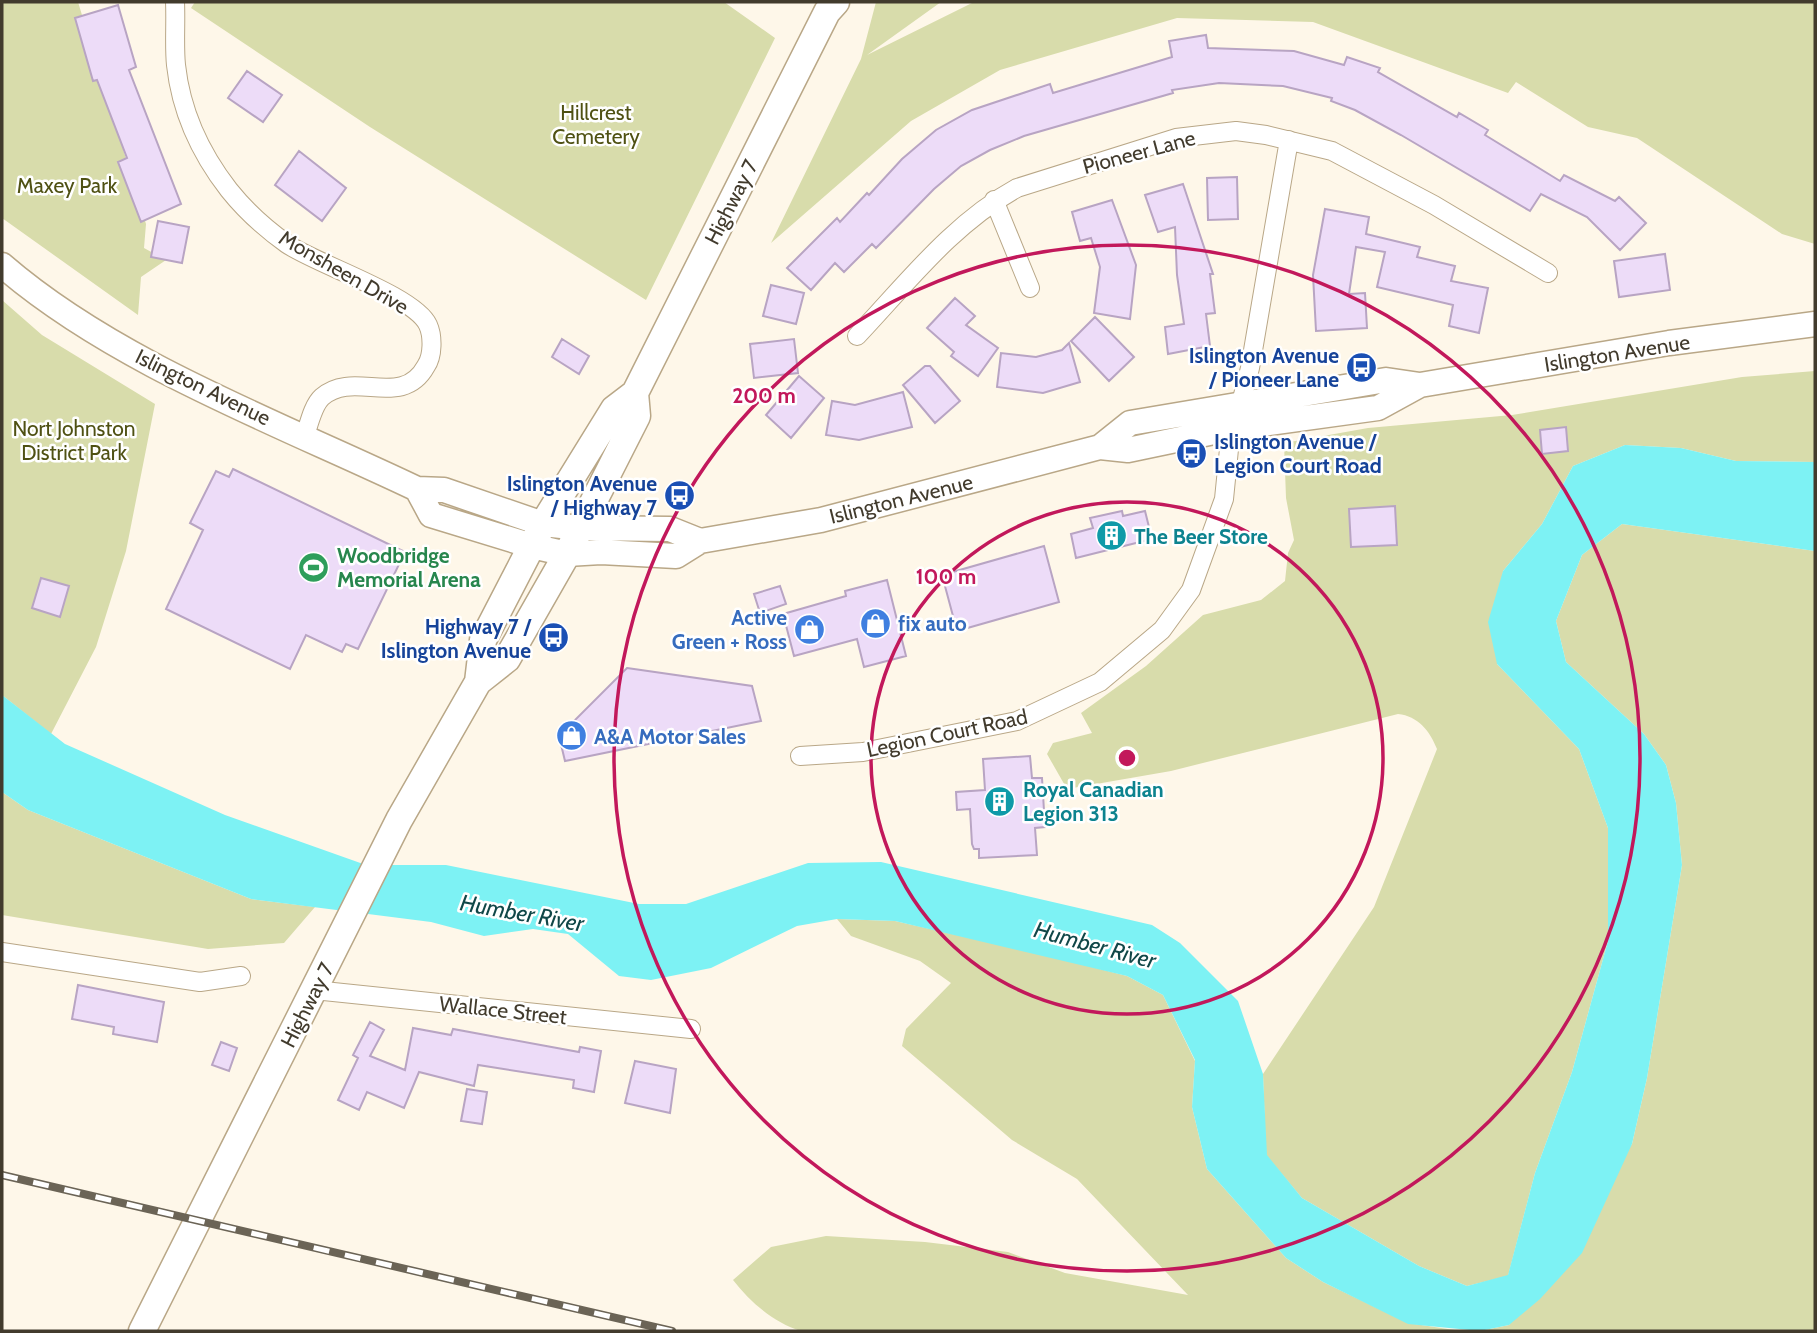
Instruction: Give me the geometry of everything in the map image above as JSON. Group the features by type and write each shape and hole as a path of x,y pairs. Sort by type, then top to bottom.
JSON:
{"main road":[{"name":"Highway 7","path":"478,682 483,640 538,535 614,409 635,393 831,5"},
{"name":"Islington Avenue","path":"2,265 39,297 102,336 192,384 417,489 444,490 538,535 566,554 601,552 676,556 700,541 821,520 1100,447 1128,450 1236,417 1386,380 1420,385 1669,343 1815,324"},
{"name":"Highway 7","path":"142,1331 399,820 478,682 507,659 580,528 637,416 635,393"},
{"name":"Islington Avenue","path":"538,535 580,528 670,529 700,541"}],"street":[{"name":"Monsheen Drive","path":"175,2 176,62 185,104 196,138 229,189 247,210 289,245 404,303 428,324 432,345 426,366 412,381 397,389 375,390 358,384 338,388 320,398 305,436"},
{"name":"Pioneer Lane","path":"857,336 961,225 993,200 1017,188 1176,138 1236,131 1332,151 1434,205 1548,272"},
{"path":"1236,417 1250,368 1289,140"},
{"path":"993,200 1030,288"},
{"name":"Legion Court Road","path":"800,756 863,752 1017,721 1070,699 1112,674 1162,630 1191,590 1224,499 1236,417"},
{"path":"2,952 200,982 241,976"},
{"name":"Wallace Street","path":"314,990 691,1029"}],"green space":[{"name":"Maxey Park","path":"2,2 78,2 146,224 144,248 166,260 141,277 138,315 2,218"},
{"name":"Hillcrest Cemetery","path":"195,2 724,2 775,38 646,300 370,127 191,8"},
{"path":"876,2 941,2 867,55 974,2 1815,2 1815,244 1782,234 1637,138 1588,127 1516,82 1508,93 1313,22 1177,18 1000,70 911,121 771,243 861,59"},
{"name":"Nort Johnston District Park","path":"2,300 42,335 155,404 126,551 96,647 51,734 2,695"},
{"path":"1815,371 1815,462 1736,461 1681,448 1625,445 1573,466 1542,524 1503,571 1497,664 1579,749 1608,828 1608,941 1572,1072 1535,1173 1508,1276 1467,1286 1419,1266 1302,1198 1266,1155 1263,1074 1374,907 1437,749 1431,736 1417,721 1398,714 1171,771 1067,789 1047,754 1053,743 1092,733 1081,713 1146,666 1203,615 1261,600 1285,581 1288,553 1294,540 1286,498 1284,443 1368,428 1512,415 1742,377"},
{"path":"1622,524 1815,551 1815,1331 1480,1331 1509,1325 1632,1144 1647,1078 1682,865 1676,803 1666,765 1644,734 1566,662 1556,621 1582,555"},
{"path":"2,792 28,810 251,899 315,907 284,943 208,949 2,915"},
{"path":"837,919 895,921 1057,958 1127,976 1163,995 1195,1061 1192,1107 1207,1169 1286,1258 1323,1282 1408,1323 1461,1331 801,1331 772,1317 755,1304 733,1280 771,1247 826,1236 925,1242 1008,1252 1065,1273 1188,1295 1077,1179 1012,1140 902,1046 906,1029 951,983 920,961 851,936"}],"water":[{"name":"Humber River","path":"1625,445 1681,448 1736,461 1815,462 1815,551 1622,524 1582,555 1556,621 1566,662 1644,734 1666,765 1676,803 1682,865 1647,1078 1632,1144 1582,1253 1540,1299 1509,1325 1480,1331 1408,1324 1323,1282 1286,1258 1207,1169 1192,1107 1195,1060 1163,995 1127,976 895,921 837,919 797,926 711,968 651,980 619,976 568,934 533,929 484,936 431,922 251,899 28,810 2,792 2,695 65,744 225,815 366,865 446,865 639,904 686,904 808,863 881,862 1152,925 1180,943 1238,1001 1263,1074 1267,1155 1302,1198 1419,1266 1467,1286 1508,1275 1535,1173 1572,1072 1608,941 1608,828 1579,749 1497,664 1488,622 1503,571 1542,524 1573,466"}],"building":[{"path":"118,5 136,67 129,70 181,204 141,222 118,162 127,158 97,80 93,81 75,18"},
{"path":"1206,35 1208,48 1294,51 1344,65 1347,57 1380,68 1378,72 1457,117 1459,113 1488,130 1485,135 1560,181 1564,175 1615,201 1619,197 1646,223 1620,250 1587,217 1541,194 1530,211 1401,135 1355,110 1331,101 1332,98 1283,86 1219,83 1172,90 1173,93 1024,136 990,150 961,166 934,189 876,248 872,244 844,272 835,263 811,290 787,268 837,218 840,222 902,159 936,130 972,110 1050,84 1053,93 1172,57 1169,41"},
{"path":"247,71 282,95 263,122 228,98"},
{"path":"299,151 346,188 322,221 275,185"},
{"path":"1237,177 1238,219 1208,220 1207,178"},
{"path":"1183,184 1213,274 1210,274 1215,313 1206,314 1210,346 1168,354 1165,327 1184,324 1177,275 1175,227 1158,232 1145,195"},
{"path":"1112,200 1136,265 1130,319 1094,313 1100,267 1091,238 1080,241 1072,212"},
{"path":"1325,209 1369,217 1366,234 1420,247 1417,257 1455,266 1451,281 1488,288 1479,333 1449,326 1453,305 1377,287 1385,252 1356,247 1349,294 1365,293 1367,328 1316,331 1313,275"},
{"path":"158,221 189,227 182,263 151,257"},
{"path":"1665,254 1670,290 1619,297 1614,261"},
{"path":"771,285 804,293 796,324 763,316"},
{"path":"955,298 975,316 966,325 998,348 978,376 951,356 954,352 927,328"},
{"path":"1095,317 1134,357 1109,381 1071,341"},
{"path":"562,339 589,356 579,374 552,357"},
{"path":"794,339 798,373 754,378 750,344"},
{"path":"1069,343 1080,382 1043,393 997,387 1001,353 1036,357 1062,350"},
{"path":"925,366 930,366 960,401 935,423 903,385"},
{"path":"799,376 824,398 791,438 766,415"},
{"path":"903,392 912,427 859,440 826,435 832,401 855,405"},
{"path":"1566,427 1568,451 1542,454 1540,430"},
{"name":"Woodbridge Memorial Arena","path":"233,469 405,552 358,649 346,644 342,652 306,635 290,669 166,609 203,530 190,523 216,471 229,477"},
{"path":"1395,506 1397,545 1351,547 1349,509"},
{"name":"The Beer Store","path":"1122,511 1123,516 1145,511 1152,539 1076,558 1071,534 1093,528 1090,518"},
{"path":"1044,546 1059,602 957,631 942,575"},
{"path":"41,578 69,586 60,617 32,608"},
{"path":"887,580 906,656 864,667 857,639 794,656 783,614 846,596 845,591"},
{"path":"780,586 786,604 760,613 754,594"},
{"path":"627,668 752,686 761,721 565,761 559,736"},
{"name":"Royal Canadian Legion 313","path":"1030,756 1032,778 1042,778 1045,827 1035,828 1037,855 979,858 979,849 974,849 972,844 970,809 957,810 956,792 985,790 983,759"},
{"path":"78,985 164,1002 157,1042 113,1034 114,1027 72,1019"},
{"path":"370,1022 384,1030 370,1056 405,1070 413,1028 451,1035 453,1029 579,1052 580,1047 601,1051 594,1092 573,1088 574,1080 478,1065 474,1086 419,1072 404,1108 367,1092 359,1110 338,1100 358,1058 353,1055"},
{"path":"221,1042 237,1048 229,1071 212,1065"},
{"path":"635,1061 676,1069 670,1113 625,1103"},
{"path":"467,1089 487,1092 482,1124 461,1121"}],"railway":[{"path":"2,1175 672,1331"}],"place":[{"name":"Islington Avenue / Pioneer Lane","path":"1362,367"},
{"name":"Islington Avenue / Legion Court Road","path":"1191,453"},
{"name":"Islington Avenue / Highway 7","path":"680,495"},
{"name":"The Beer Store","path":"1111,536"},
{"name":"Woodbridge Memorial Arena","path":"314,567"},
{"name":"fix auto","path":"875,623"},
{"name":"Active Green + Ross","path":"810,629"},
{"name":"Highway 7 / Islington Avenue","path":"554,638"},
{"name":"A&A Motor Sales","path":"571,736"},
{"name":"Royal Canadian Legion 313","path":"1000,801"}]}
